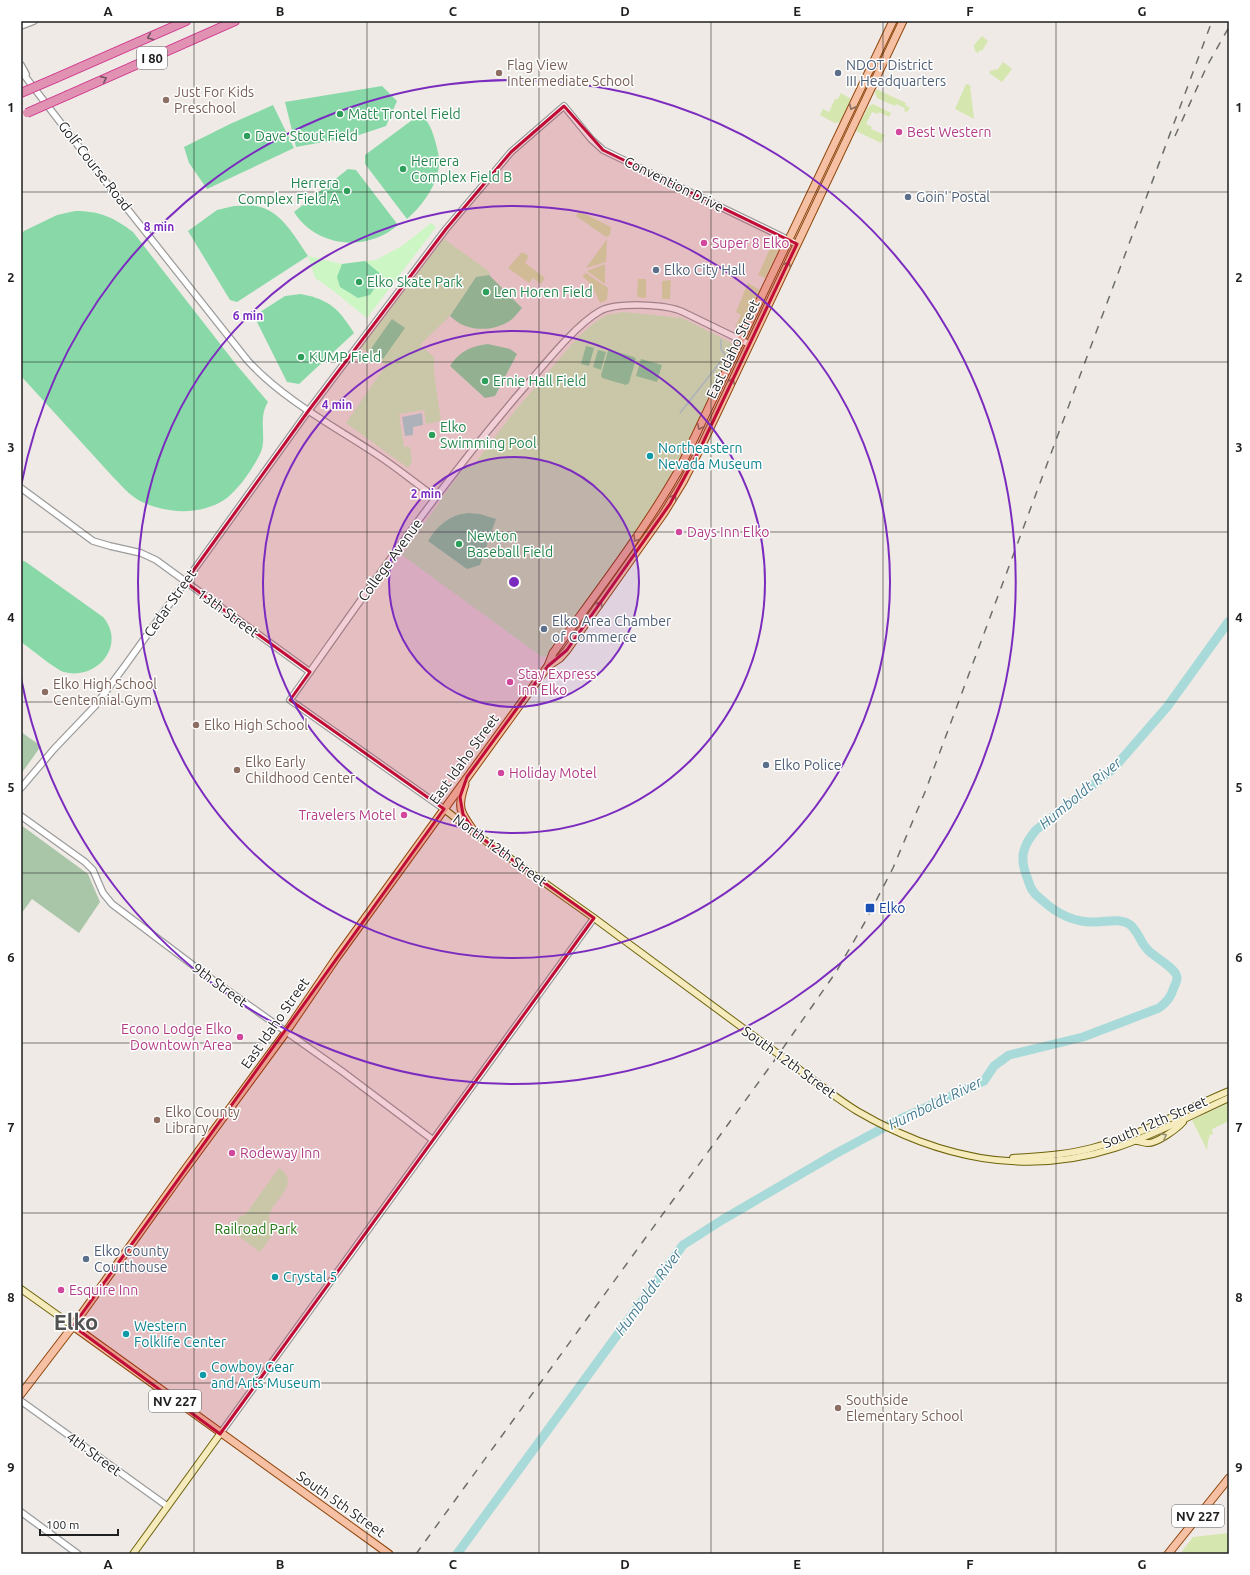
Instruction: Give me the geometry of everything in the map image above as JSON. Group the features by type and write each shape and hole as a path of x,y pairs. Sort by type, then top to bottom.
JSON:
{"highway":[{"name":"I 80","path":"21,93 186,21"},
{"name":"I 80","path":"24,114 235,21"}],"main road":[{"name":"East Idaho Street","path":"21,1394 73,1326 181,1174 286,1032 337,957 548,666 553,653 632,544 669,488 690,449 893,21"},
{"name":"East Idaho Street","path":"548,666 557,660 567,650 664,513 683,482 903,21"},
{"path":"762,317 760,313 768,293 768,283"},
{"path":"467,777 460,797 460,806 463,814 476,834"},
{"name":"North 12th Street","path":"444,809 476,834 650,960"},
{"name":"South 12th Street","path":"650,960 855,1110 902,1135 956,1154 1000,1160 1030,1161 1051,1160 1089,1154 1136,1141 1229,1098"},
{"name":"South 12th Street","path":"936,1147 982,1155 1012,1158 1080,1151 1101,1146 1130,1135 1229,1090"},
{"path":"21,1289 73,1326"},
{"name":"NV 227","path":"73,1326 220,1434"},
{"path":"133,1554 220,1434"},
{"name":"South 5th Street","path":"220,1434 389,1554"},
{"name":"NV 227","path":"1168,1554 1229,1478"}],"street":[{"path":"21,26 34,21"},
{"path":"21,65 29,82"},
{"name":"Golf Course Road","path":"21,71 106,182 248,361 281,392 343,434 376,454 435,497"},
{"name":"Convention Drive","path":"564,106 591,139 603,150 797,244"},
{"name":"Cedar Street","path":"21,788 54,749 95,706 309,410 446,229 482,184 511,152 564,106"},
{"name":"College Avenue","path":"290,700 435,497 506,408 584,323 602,310 624,305 676,309 750,344"},
{"name":"13th Street","path":"21,488 93,541 141,553 156,560 310,672"},
{"name":"North 12th Street","path":"290,700 444,809"},
{"name":"9th Street","path":"21,816 85,862 93,870 103,892 112,904 206,975 433,1140"},
{"path":"220,1434 594,918"},
{"name":"4th Street","path":"21,1401 167,1506"},
{"path":"21,1512 78,1554"}],"highlighted area":[{"path":"564,106 603,150 797,244 700,449 670,504 567,650 548,666 467,777 460,797 463,814 476,834 594,918 220,1434 73,1326 444,809 290,700 310,672 185,582 309,410 446,229 511,152"}],"green space":[{"path":"982,36 988,41 982,51 980,50 978,53 975,51 974,45"},
{"path":"1003,62 1012,69 1002,82 989,73 991,70 997,70"},
{"path":"966,84 970,85 974,119 955,109"},
{"name":"Matt Trontel Field","path":"382,86 397,101 386,126 356,136 296,147 285,102"},
{"path":"876,89 906,103 905,105 910,108 907,112 904,111 905,108 896,104 895,106 877,98 875,93"},
{"path":"841,93 851,99 840,122 835,123 820,115 823,109 829,112 835,99 838,99"},
{"path":"873,104 891,113 889,117 879,112 878,114 872,112 866,124 872,127 871,129 885,135 881,143 856,131 868,107"},
{"name":"Dave Stout Field","path":"273,105 294,148 207,189 189,163 184,147"},
{"name":"Herrera Complex Field B","path":"419,115 427,121 432,130 439,158 439,167 430,192 425,200 407,219 365,164 365,155"},
{"name":"Herrera Complex Field A","path":"348,169 356,170 398,225 386,234 358,242 343,242 329,239 316,233 304,224 294,212"},
{"path":"234,206 256,206 273,213 286,225 308,256 237,302 230,300 188,231 217,210"},
{"path":"75,211 92,212 106,216 119,222 133,232 235,363 268,402 263,415 263,442 260,454 237,489 217,504 207,508 195,510 172,511 161,509 136,499 125,490 21,376 21,234 24,231 57,215"},
{"path":"579,211 611,227 610,235 606,237 576,216"},
{"name":"Elko Skate Park","path":"431,223 436,227 367,318 315,278 308,256 342,264 376,260 402,246"},
{"path":"444,239 490,272 489,275 476,277 450,316 420,345 434,357 434,372 441,421 426,424 424,410 399,414 404,447 410,447 412,462 408,468 346,423 386,365 361,348"},
{"path":"607,239 606,262 586,268"},
{"path":"774,240 781,245 765,278 758,275"},
{"path":"522,252 529,256 525,263 545,278 541,284 533,278 529,283 508,268"},
{"name":"Elko Skate Park","path":"365,261 383,276 370,295 358,298 340,287 337,277 342,264"},
{"path":"605,264 605,284 587,271"},
{"path":"586,273 608,288 607,300 600,303 592,285 582,276"},
{"name":"Len Horen Field","path":"489,275 522,308 514,317 500,326 482,329 463,325 450,316 476,277"},
{"path":"638,279 646,279 646,298 637,297"},
{"path":"671,280 670,299 662,299 662,281"},
{"path":"748,283 760,290 742,327 737,328 735,327 741,315 736,312"},
{"name":"KUMP Field","path":"301,294 319,299 332,306 343,317 354,333 299,384 287,382 254,316 285,296"},
{"path":"624,312 682,318 730,342 734,348 696,431 642,525 547,656 542,657 402,555 465,466 472,467 514,412 578,337 606,315"},
{"path":"392,319 405,328 383,359 370,350"},
{"name":"Ernie Hall Field","path":"488,344 510,349 517,354 495,396 485,398 450,366 466,350 476,346"},
{"path":"586,346 594,348 589,366 581,364"},
{"path":"598,350 606,352 601,370 593,367"},
{"path":"610,350 634,357 636,359 629,383 626,385 602,378 601,375 608,351"},
{"path":"641,359 662,365 657,382 636,376"},
{"name":"Newton Baseball Field","path":"468,513 480,514 496,519 480,565 467,569 428,541 444,522 455,516"},
{"path":"21,560 26,562 103,617 110,628 112,639 110,649 105,658 97,666 87,671 76,673 64,672 49,663 21,642"},
{"path":"21,732 41,746 21,774"},
{"path":"21,825 88,874 100,902 79,933 32,899 21,914"},
{"path":"1229,1103 1229,1121 1212,1129 1213,1134 1210,1135 1207,1150 1192,1120"},
{"name":"Railroad Park","path":"279,1168 286,1174 288,1181 283,1194 270,1214 269,1221 278,1228 260,1252 230,1230 240,1216 245,1215"},
{"path":"1229,1533 1229,1554 1180,1554 1193,1537"}],"water":[{"path":"422,413 423,425 413,427 413,435 405,436 402,417"}],"waterway":[{"path":"721,340 721,349 725,355"},
{"path":"680,413 722,360"},
{"name":"Humboldt River","path":"457,1554 683,1245 722,1220 835,1154 898,1120 984,1081 994,1066 1009,1055 1083,1037 1159,1008 1172,994 1177,978 1176,974 1147,949 1137,933 1129,924 1121,921 1081,921 1067,917 1060,913 1036,895 1031,888 1023,864 1023,858 1025,846 1036,830 1113,769 1167,707 1229,621"}],"railway":[{"path":"416,1554 774,1061 836,972 865,922 893,868 925,792 1212,21"},
{"path":"1175,136 1207,66 1229,27"}],"place":[{"name":"Flag View Intermediate School","path":"499,73"},
{"name":"NDOT District III Headquarters","path":"838,73"},
{"name":"Just For Kids Preschool","path":"166,100"},
{"name":"Matt Trontel Field","path":"340,114"},
{"name":"Best Western","path":"899,132"},
{"name":"Dave Stout Field","path":"247,136"},
{"name":"Herrera Complex Field B","path":"403,169"},
{"name":"Herrera Complex Field A","path":"347,191"},
{"name":"Goin' Postal","path":"908,197"},
{"name":"Super 8 Elko","path":"704,243"},
{"name":"Elko City Hall","path":"656,270"},
{"name":"Elko Skate Park","path":"359,282"},
{"name":"Len Horen Field","path":"486,292"},
{"name":"KUMP Field","path":"301,357"},
{"name":"Ernie Hall Field","path":"485,381"},
{"name":"Elko Swimming Pool","path":"432,435"},
{"name":"Northeastern Nevada Museum","path":"650,456"},
{"name":"Days Inn Elko","path":"679,532"},
{"name":"Newton Baseball Field","path":"459,544"},
{"name":"Elko Area Chamber of Commerce","path":"544,629"},
{"name":"Stay Express Inn Elko","path":"510,682"},
{"name":"Elko High School Centennial Gym","path":"45,692"},
{"name":"Elko High School","path":"196,725"},
{"name":"Elko Police","path":"766,765"},
{"name":"Elko Early Childhood Center","path":"237,770"},
{"name":"Holiday Motel","path":"501,773"},
{"name":"Travelers Motel","path":"404,815"},
{"name":"Elko","path":"870,908"},
{"name":"Econo Lodge Elko Downtown Area","path":"240,1037"},
{"name":"Elko County Library","path":"157,1120"},
{"name":"Rodeway Inn","path":"232,1153"},
{"name":"Elko County Courthouse","path":"86,1259"},
{"name":"Crystal 5","path":"275,1277"},
{"name":"Esquire Inn","path":"61,1290"},
{"name":"Western Folklife Center","path":"126,1334"},
{"name":"Cowboy Gear and Arts Museum","path":"203,1375"},
{"name":"Southside Elementary School","path":"838,1408"}],"district":[{"name":"Elko","path":"76,1321"}]}
